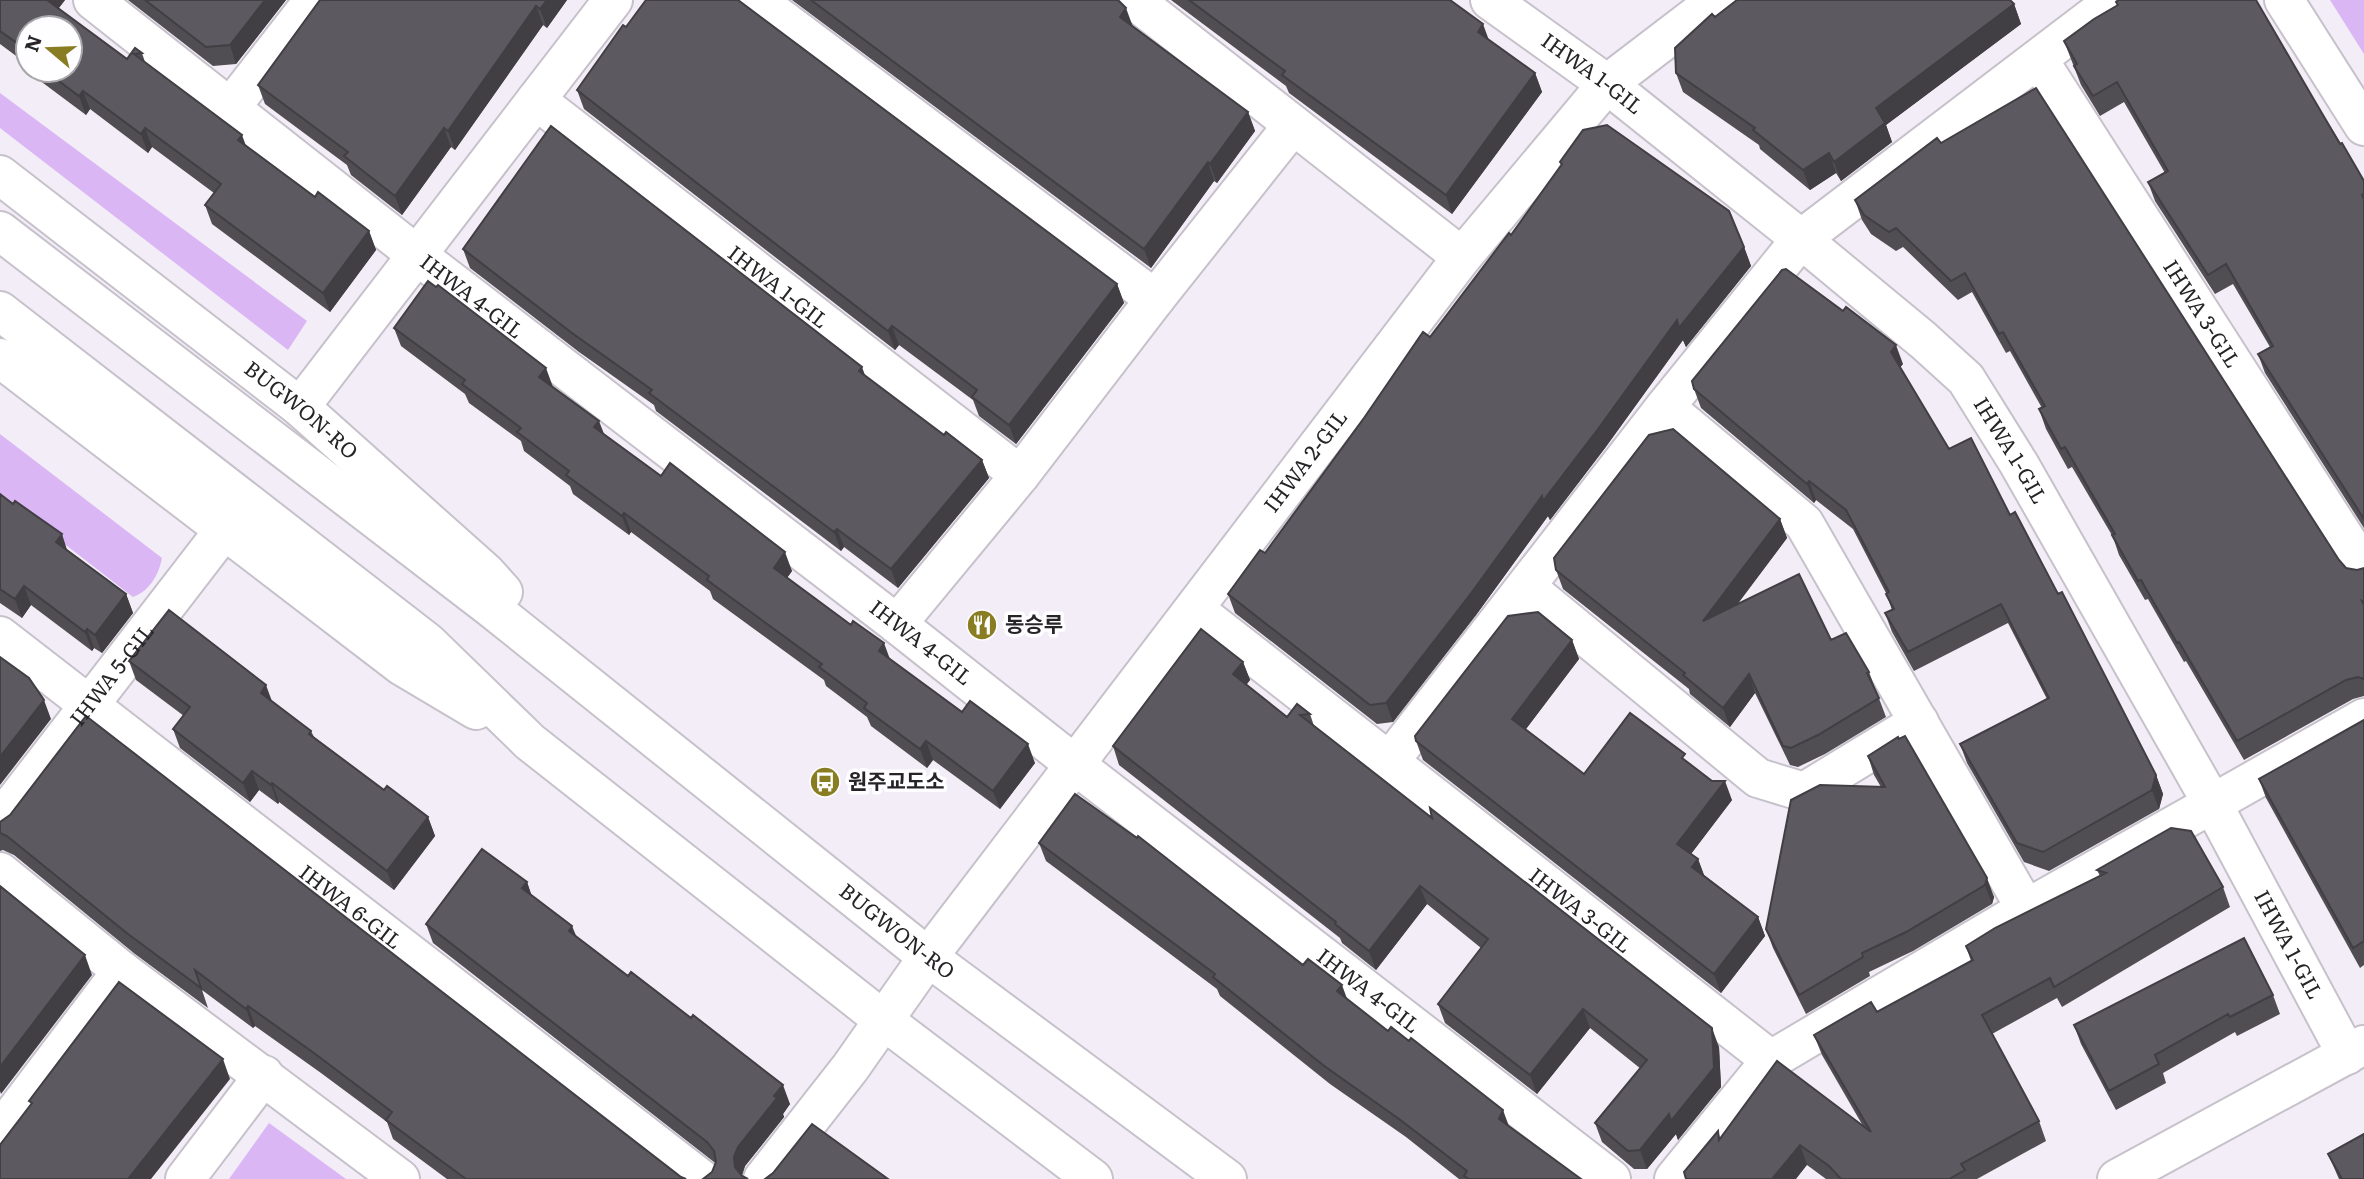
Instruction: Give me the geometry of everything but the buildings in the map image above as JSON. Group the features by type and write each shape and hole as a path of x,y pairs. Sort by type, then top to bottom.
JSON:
{"street":[{"name":"IHWA 4-GIL","path":"93,0 417,255 1611,1179"},
{"path":"231,107 314,0"},
{"path":"300,407 613,0"},
{"path":"756,0 1155,299"},
{"path":"1134,0 1462,257"},
{"name":"IHWA 1-GIL","path":"1489,0 1607,84 1801,239 1966,379 2019,464 2356,1050"},
{"name":"IHWA 2-GIL","path":"763,1179 850,1068 928,957 1074,764 1462,257 1607,84 1717,0"},
{"path":"1389,762 1665,407 1801,239 2115,0"},
{"path":"2284,0 2364,126"},
{"name":"IHWA 3-GIL","path":"2038,59 2364,568"},
{"name":"IHWA 1-GIL","path":"536,100 1020,475"},
{"path":"897,624 1020,475 1293,125"},
{"name":"BUGWON-RO","path":"0,175 300,407 486,573 573,673"},
{"name":"BUGWON-RO","path":"0,231 573,673 928,957 1227,1179"},
{"path":"0,311 427,642 530,742 883,1019 1093,1179"},
{"path":"0,358 402,666 530,742"},
{"path":"1665,407 1804,523 2026,909"},
{"name":"IHWA 5-GIL","path":"0,821 225,529"},
{"path":"1525,587 1758,778 1804,792 1919,722"},
{"name":"IHWA 3-GIL","path":"1194,609 1771,1060"},
{"name":"IHWA 6-GIL","path":"0,636 701,1179"},
{"path":"1674,1179 1771,1060 2026,909 2364,719"},
{"path":"0,872 122,971 400,1179"},
{"path":"0,1132 122,971"},
{"path":"2117,1179 2356,1050"},
{"path":"185,1179 264,1075"}],"shaded area":[{"path":"2330,0 2364,0 2364,54"},
{"path":"0,93 307,321 288,350 0,128"},
{"path":"0,434 162,558 156,576 144,591 133,597 0,494"},
{"path":"269,1123 346,1179 229,1179"}],"place":[{"name":"동승루","path":"982,625"},
{"name":"원주교도소","path":"825,782"}]}
